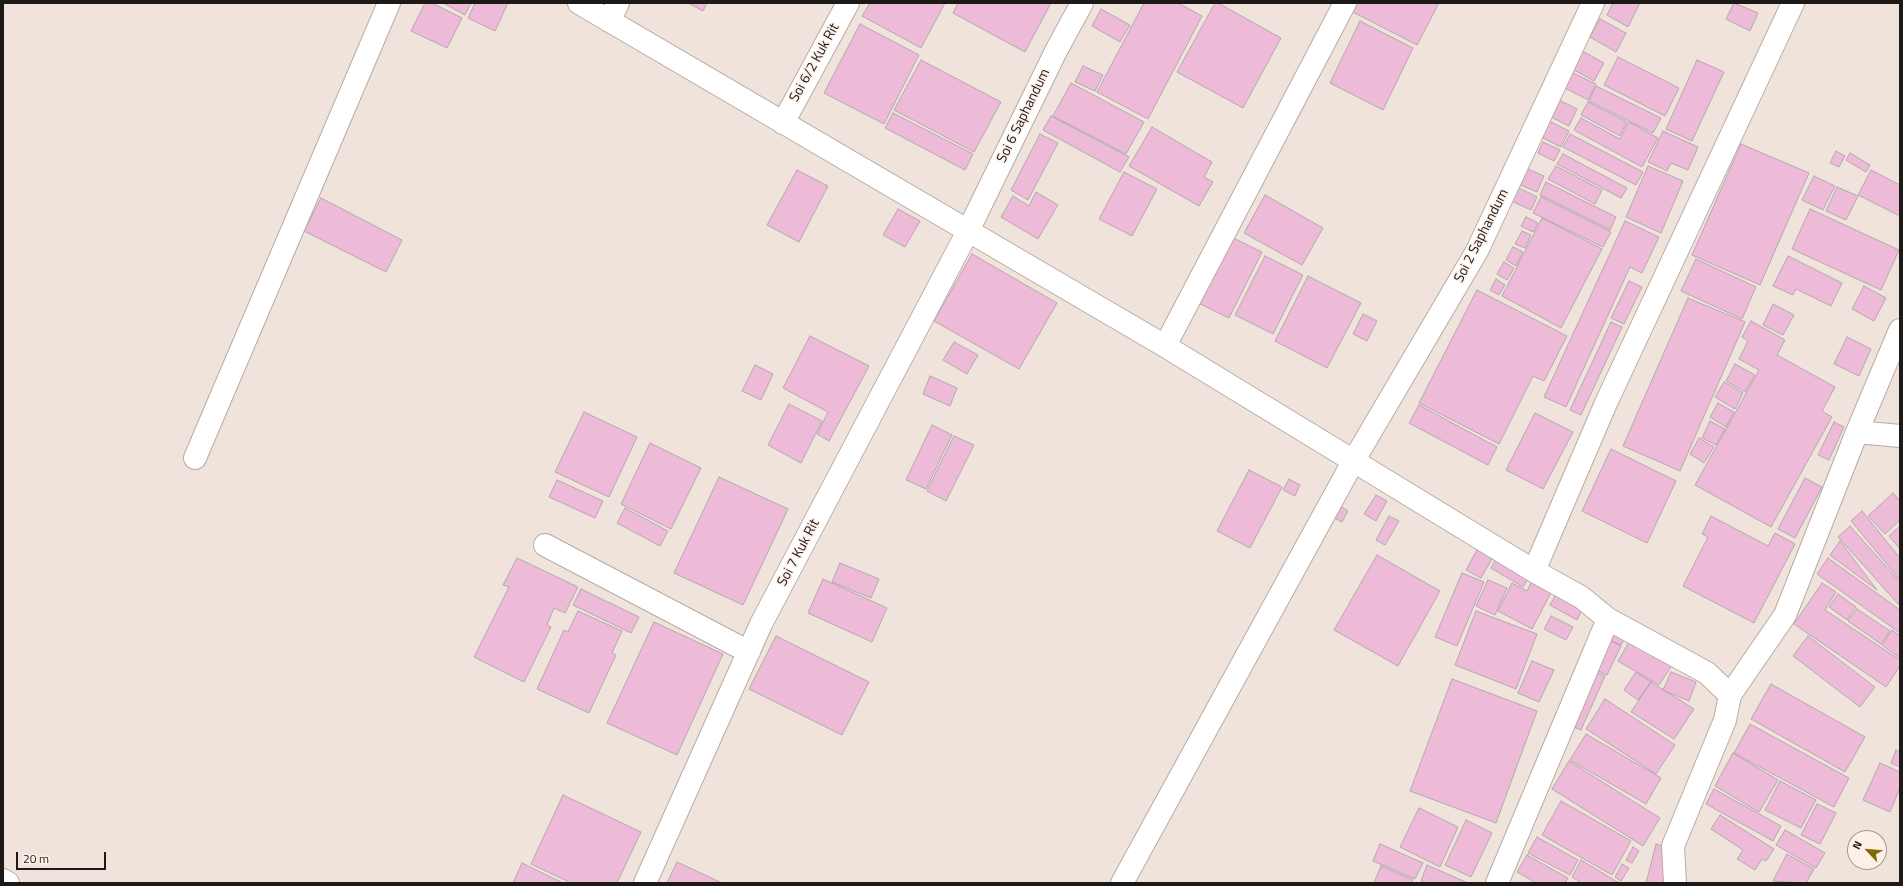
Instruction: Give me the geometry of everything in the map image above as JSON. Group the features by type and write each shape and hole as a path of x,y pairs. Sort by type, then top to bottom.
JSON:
{"street":[{"path":"195,458 389,3"},
{"path":"579,3 613,12 782,123 1165,346 1354,460 1534,572 1581,597 1608,619 1707,672 1730,695"},
{"name":"Soi 6/2 Kuk Rit","path":"782,123 848,3"},
{"name":"Soi 6 Saphandum","path":"968,230 1052,58 1082,3"},
{"path":"1165,346 1345,3"},
{"name":"Soi 2 Saphandum","path":"1122,883 1354,460 1477,251 1593,3"},
{"path":"1534,572 1606,403 1793,3"},
{"name":"Soi 7 Kuk Rit","path":"646,883 761,624 968,230"},
{"path":"1675,883 1673,846 1725,720 1730,695 1785,615 1857,432 1900,330"},
{"path":"1857,432 1900,436"},
{"path":"545,545 749,652"},
{"path":"1497,883 1608,619"},
{"path":"3,880 8,883"}],"building":[{"path":"425,3 432,3 462,18 447,48 411,31"},
{"path":"443,3 471,3 465,15"},
{"path":"475,3 508,3 495,31 468,18"},
{"path":"688,3 707,3 703,11"},
{"path":"870,3 945,3 921,48 862,16"},
{"path":"958,3 1051,3 1025,52 953,13"},
{"path":"1144,3 1178,3 1202,16 1148,119 1097,92"},
{"path":"1215,3 1218,3 1281,38 1243,108 1177,72"},
{"path":"1352,3 1439,3 1417,45 1349,10"},
{"path":"1613,3 1640,3 1628,27 1607,15"},
{"path":"1734,3 1758,13 1750,31 1726,19"},
{"path":"1101,9 1130,25 1120,42 1092,26"},
{"path":"1600,19 1626,33 1616,52 1590,37"},
{"path":"1360,21 1413,48 1383,110 1330,83"},
{"path":"860,24 919,55 884,124 824,93"},
{"path":"1582,51 1604,63 1594,81 1572,69"},
{"path":"1618,57 1679,88 1665,116 1604,85"},
{"path":"921,60 1001,102 974,152 894,110"},
{"path":"1697,60 1724,72 1692,141 1666,129"},
{"path":"1083,66 1103,75 1095,91 1075,82"},
{"path":"1569,71 1596,84 1588,100 1561,86"},
{"path":"1071,83 1144,122 1126,154 1053,116"},
{"path":"1596,86 1661,118 1653,133 1589,101"},
{"path":"1557,99 1577,109 1569,126 1549,116"},
{"path":"1588,102 1627,122 1620,136 1581,115"},
{"path":"893,113 973,154 965,170 885,128"},
{"path":"1051,116 1129,157 1120,172 1043,130"},
{"path":"1581,118 1620,139 1629,122 1658,138 1642,167 1574,130"},
{"path":"1547,120 1569,131 1561,147 1539,136"},
{"path":"1152,127 1212,162 1204,177 1213,182 1199,206 1129,166"},
{"path":"1663,131 1698,147 1688,170 1671,163 1667,171 1648,162"},
{"path":"1040,134 1058,143 1028,200 1011,190"},
{"path":"1570,134 1643,172 1636,185 1563,147"},
{"path":"1543,142 1560,150 1554,161 1538,153"},
{"path":"1741,144 1809,173 1760,285 1692,255"},
{"path":"1836,151 1845,156 1839,167 1830,163"},
{"path":"1850,153 1870,165 1866,172 1846,160"},
{"path":"1563,154 1627,188 1621,198 1557,164"},
{"path":"1556,166 1602,190 1595,204 1548,179"},
{"path":"1648,166 1683,181 1661,233 1626,217"},
{"path":"1523,167 1544,176 1537,192 1516,183"},
{"path":"797,170 828,186 799,242 767,225"},
{"path":"1871,170 1900,185 1900,216 1858,195"},
{"path":"1124,172 1157,189 1132,236 1099,219"},
{"path":"1814,176 1835,186 1823,210 1802,200"},
{"path":"1546,182 1616,217 1610,230 1540,195"},
{"path":"1515,186 1537,197 1531,210 1509,200"},
{"path":"1837,187 1858,196 1846,220 1826,211"},
{"path":"1036,192 1058,205 1038,239 1001,217 1013,196 1029,206"},
{"path":"1265,195 1323,228 1302,265 1244,233"},
{"path":"1541,197 1611,232 1603,247 1533,213"},
{"path":"321,198 402,240 386,272 304,231"},
{"path":"898,209 920,221 905,247 883,235"},
{"path":"1810,209 1899,250 1881,290 1792,249"},
{"path":"1526,217 1538,223 1533,232 1521,226"},
{"path":"1542,218 1602,249 1561,328 1502,296"},
{"path":"1625,221 1659,237 1642,273 1630,267 1566,407 1544,397"},
{"path":"1522,231 1531,235 1525,248 1515,244"},
{"path":"1227,235 1262,252 1229,318 1194,301"},
{"path":"1513,247 1523,252 1516,266 1506,260"},
{"path":"972,254 1057,303 1019,369 934,321"},
{"path":"1265,256 1303,275 1273,334 1235,315"},
{"path":"1788,256 1842,283 1831,306 1796,289 1793,295 1773,286"},
{"path":"1696,259 1756,287 1742,319 1681,291"},
{"path":"1504,262 1514,268 1507,280 1497,274"},
{"path":"1308,276 1361,303 1327,368 1275,341"},
{"path":"1496,279 1505,285 1499,295 1490,290"},
{"path":"1629,281 1642,287 1624,324 1611,318"},
{"path":"1864,286 1886,298 1874,321 1852,309"},
{"path":"1477,290 1567,336 1544,381 1533,376 1499,444 1419,403"},
{"path":"1688,298 1745,322 1680,471 1623,446"},
{"path":"1773,304 1794,315 1783,335 1763,325"},
{"path":"1363,314 1377,321 1367,341 1353,334"},
{"path":"1751,321 1785,340 1777,355 1835,387 1822,411 1832,417 1771,527 1695,485 1759,370 1739,359 1748,341 1742,337"},
{"path":"1611,322 1622,327 1581,415 1570,410"},
{"path":"810,336 869,366 829,441 817,434 828,412 783,388"},
{"path":"1847,337 1871,349 1859,376 1834,364"},
{"path":"954,342 978,355 967,374 943,360"},
{"path":"1735,364 1755,375 1745,392 1726,381"},
{"path":"755,365 773,374 761,400 742,391"},
{"path":"930,376 957,388 950,406 923,394"},
{"path":"1724,382 1743,393 1735,409 1715,397"},
{"path":"1718,403 1734,412 1726,427 1710,417"},
{"path":"789,404 822,421 801,463 768,445"},
{"path":"1419,405 1497,447 1488,465 1409,423"},
{"path":"584,412 637,437 609,497 555,472"},
{"path":"1535,413 1573,432 1543,489 1506,470"},
{"path":"1710,421 1725,429 1716,445 1702,438"},
{"path":"1834,422 1844,427 1829,460 1818,455"},
{"path":"932,425 952,435 926,489 906,480"},
{"path":"954,436 974,445 946,501 927,491"},
{"path":"1699,438 1714,447 1704,463 1690,454"},
{"path":"650,443 701,468 671,529 621,504"},
{"path":"1611,449 1676,481 1647,543 1582,511"},
{"path":"1249,470 1282,487 1250,548 1217,531"},
{"path":"719,477 788,509 743,605 674,573"},
{"path":"1805,478 1822,487 1795,538 1778,529"},
{"path":"1289,479 1300,485 1295,496 1283,490"},
{"path":"557,480 603,501 595,518 549,497"},
{"path":"1893,493 1900,501 1900,520 1885,534 1868,516"},
{"path":"1376,495 1387,501 1376,521 1364,514"},
{"path":"1337,504 1348,511 1342,522 1331,516"},
{"path":"625,508 668,531 660,546 617,523"},
{"path":"1862,511 1900,558 1900,580 1851,521"},
{"path":"1389,516 1399,521 1385,545 1376,540"},
{"path":"1711,516 1768,546 1775,533 1795,544 1754,623 1683,586 1708,537 1702,534"},
{"path":"1850,526 1900,582 1900,606 1838,537"},
{"path":"1900,526 1900,549 1889,536"},
{"path":"1840,541 1877,590 1830,555"},
{"path":"1478,548 1493,557 1481,578 1466,570"},
{"path":"1377,555 1440,591 1398,666 1334,630"},
{"path":"1498,556 1530,575 1523,587 1491,568"},
{"path":"517,558 578,587 565,613 554,608 547,625 551,627 524,682 474,657 509,587 503,585"},
{"path":"1828,558 1900,610 1900,633 1817,574"},
{"path":"840,563 879,579 871,598 832,582"},
{"path":"1462,573 1484,582 1457,646 1435,637"},
{"path":"823,579 887,608 872,642 808,613"},
{"path":"1533,579 1553,589 1532,629 1498,611 1512,583 1527,591"},
{"path":"1488,580 1507,588 1495,615 1476,606"},
{"path":"1822,583 1836,592 1825,610 1900,660 1900,666 1886,687 1794,624"},
{"path":"581,589 639,617 631,633 573,605"},
{"path":"1558,590 1585,604 1577,620 1550,605"},
{"path":"1838,594 1856,607 1847,620 1829,607"},
{"path":"1857,609 1890,631 1881,644 1848,621"},
{"path":"578,611 622,631 612,653 616,655 589,713 537,689 564,630 568,632"},
{"path":"1476,611 1537,634 1516,689 1455,665"},
{"path":"1551,616 1573,627 1566,640 1544,629"},
{"path":"654,622 723,654 677,755 607,723"},
{"path":"1611,626 1627,634 1621,645 1605,638"},
{"path":"1892,630 1900,636 1900,658 1882,645"},
{"path":"776,636 869,682 842,735 749,689"},
{"path":"1808,636 1875,687 1860,707 1793,656"},
{"path":"1632,637 1674,662 1659,685 1618,661"},
{"path":"1605,638 1621,646 1607,675 1590,667"},
{"path":"1532,661 1554,670 1539,702 1518,693"},
{"path":"1590,669 1605,676 1581,730 1566,724"},
{"path":"1636,672 1651,682 1638,700 1624,690"},
{"path":"1671,672 1696,682 1689,701 1663,690"},
{"path":"1452,679 1537,711 1496,823 1410,791"},
{"path":"1651,682 1694,709 1674,739 1631,712"},
{"path":"1771,684 1865,737 1845,772 1751,719"},
{"path":"1605,699 1675,745 1656,774 1586,729"},
{"path":"1750,724 1849,778 1834,807 1734,753"},
{"path":"1586,734 1661,778 1646,804 1570,760"},
{"path":"1896,750 1900,752 1900,767 1891,763"},
{"path":"1733,753 1778,780 1759,812 1715,786"},
{"path":"1569,761 1660,818 1643,846 1552,789"},
{"path":"1880,763 1900,772 1900,788 1890,812 1863,800"},
{"path":"1780,781 1816,800 1801,828 1765,810"},
{"path":"1714,789 1781,826 1773,841 1706,804"},
{"path":"563,795 641,832 617,883 571,883 531,864"},
{"path":"1561,801 1631,841 1612,875 1542,835"},
{"path":"1817,804 1836,813 1820,844 1801,835"},
{"path":"1419,808 1458,827 1440,867 1400,847"},
{"path":"1720,815 1774,849 1766,861 1762,859 1755,870 1737,859 1743,850 1711,829"},
{"path":"1466,820 1492,833 1471,877 1445,865"},
{"path":"1785,830 1825,853 1816,868 1776,845"},
{"path":"1537,837 1578,860 1570,875 1528,853"},
{"path":"1380,844 1423,863 1415,879 1373,861"},
{"path":"1656,844 1679,851 1671,883 1646,883"},
{"path":"1633,847 1639,851 1632,863 1626,860"},
{"path":"1787,854 1814,869 1806,883 1773,881"},
{"path":"1527,855 1568,878 1565,883 1536,883 1517,872"},
{"path":"1581,860 1619,883 1582,883 1572,877"},
{"path":"677,862 722,883 667,883"},
{"path":"522,863 563,883 513,883"},
{"path":"1622,864 1629,868 1621,881 1615,877"},
{"path":"1427,865 1468,883 1427,883 1421,881"},
{"path":"1381,866 1413,880 1411,883 1374,883"}]}
